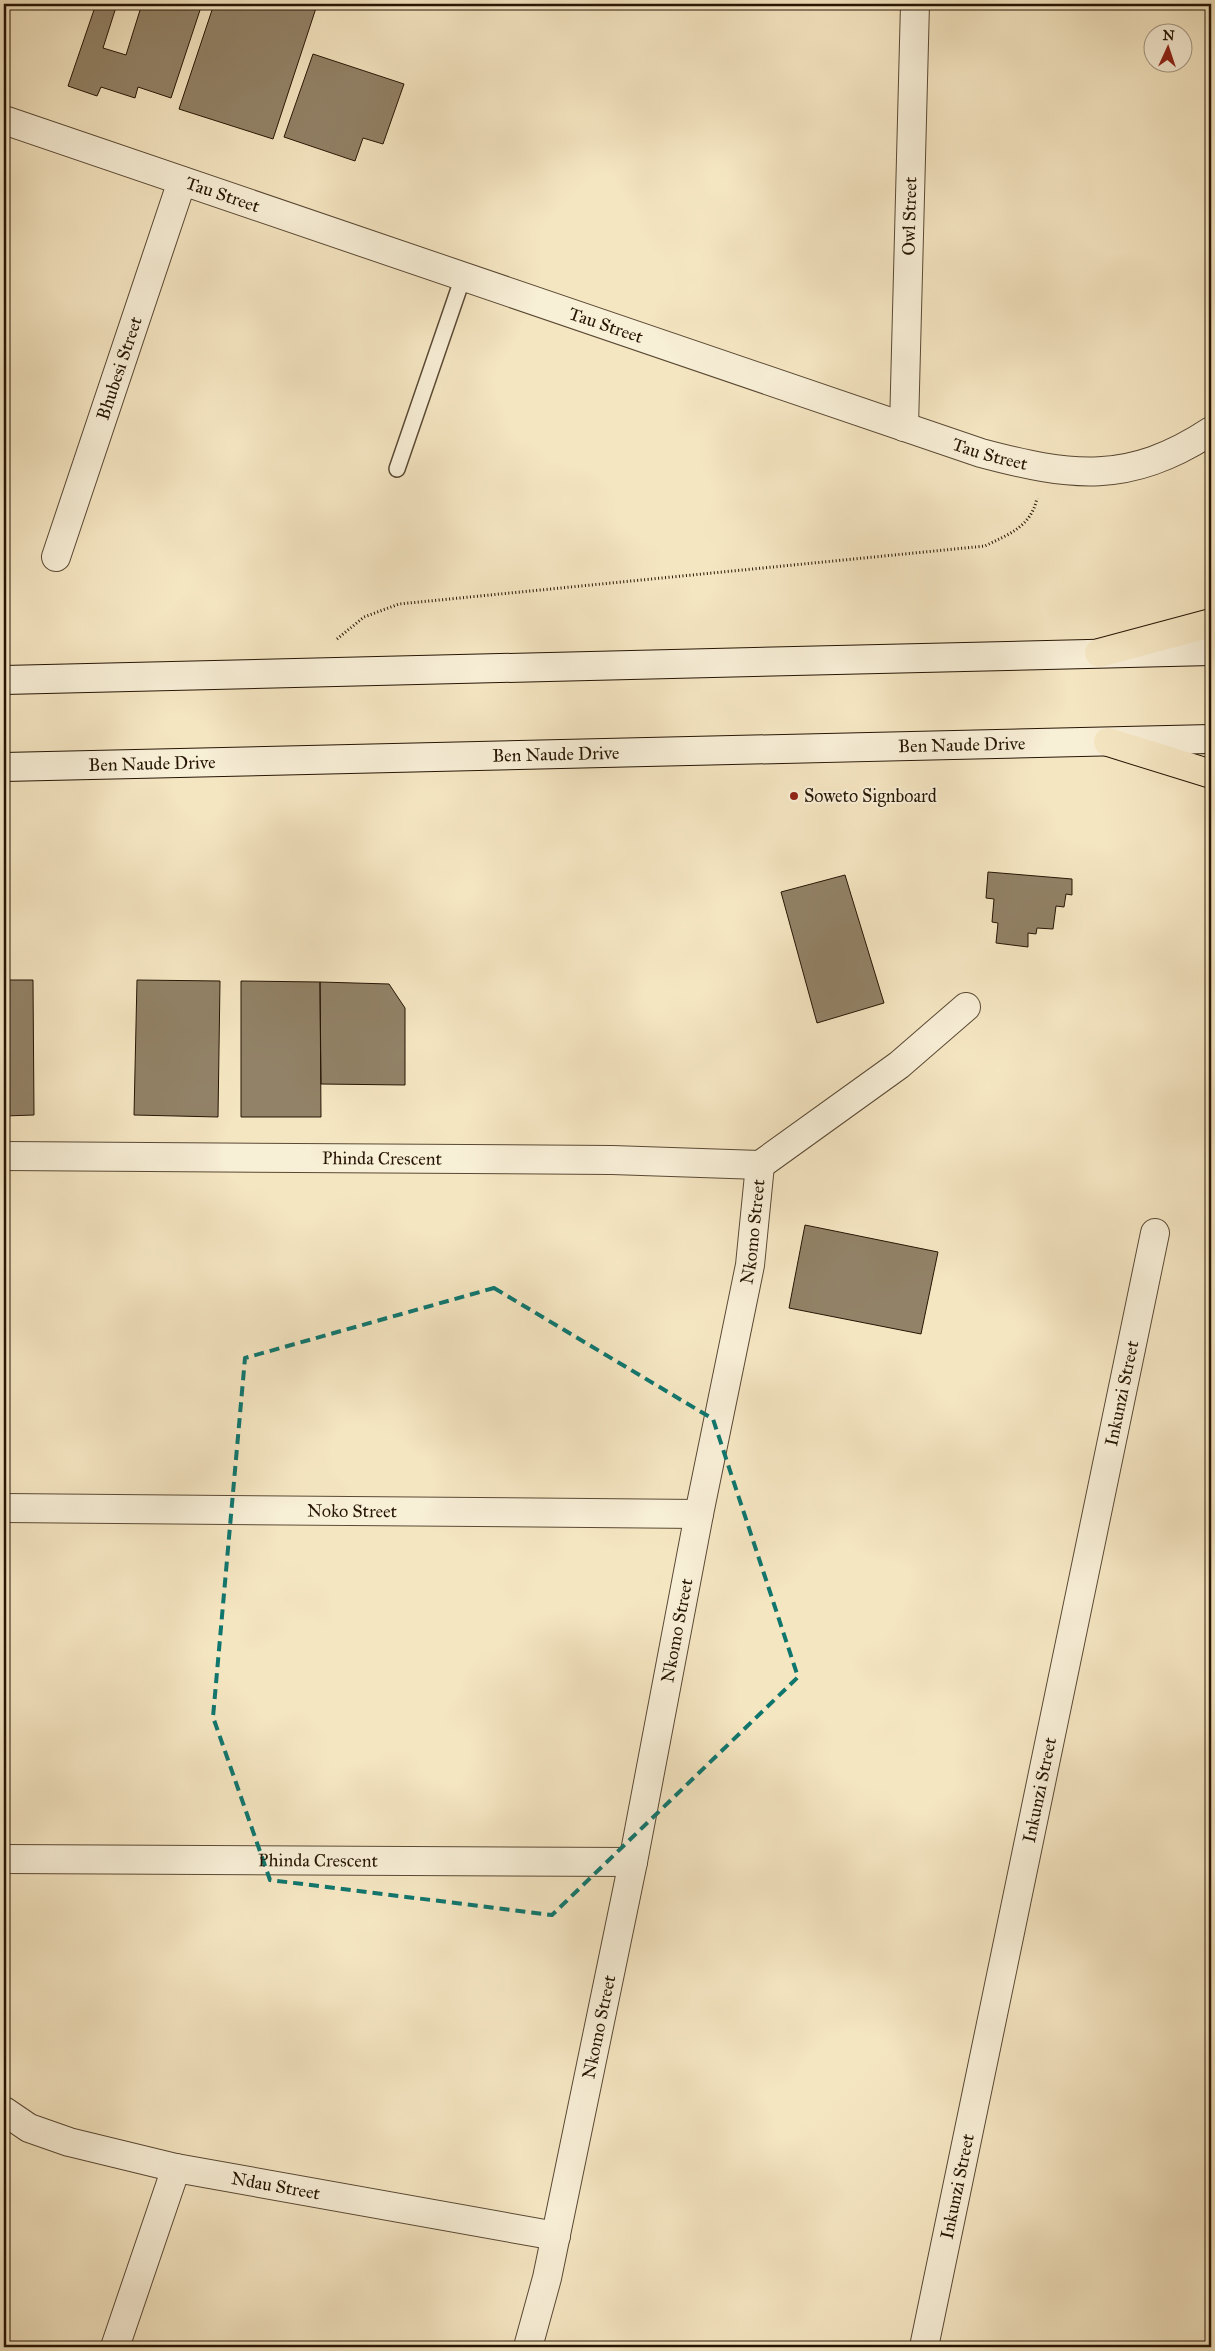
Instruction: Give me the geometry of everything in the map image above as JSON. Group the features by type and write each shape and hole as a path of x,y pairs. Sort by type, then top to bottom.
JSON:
{"highway":[{"path":"1099,653 1211,623"},
{"path":"1108,742 1211,774"}],"street":[{"name":"Owl Street","path":"904,427 915,4"},
{"name":"Tau Street","path":"4,120 980,453 1042,468 1069,472 1110,471 1152,463 1186,448 1211,431"},
{"name":"Bhubesi Street","path":"56,557 182,181"},
{"path":"4,680 1211,651"},
{"name":"Ben Naude Drive","path":"4,767 1211,739"},
{"name":"Nkomo Street","path":"528,2347 556,2236 633,1862 699,1514 750,1265 760,1165 899,1065 966,1006"},
{"name":"Phinda Crescent","path":"4,1156 612,1160 760,1165"},
{"name":"Inkunzi Street","path":"924,2347 1155,1233"},
{"name":"Noko Street","path":"4,1508 699,1514"},
{"name":"Phinda Crescent","path":"4,1859 633,1862"},
{"name":"Ndau Street","path":"4,2111 29,2128 69,2142 176,2168 556,2236"},
{"path":"115,2347 176,2168"}],"lane":[{"path":"397,469 464,277"}],"path":[{"path":"332,672 333,646 339,636 364,617 399,604 985,546 1021,529 1036,504 1042,468"}],"highlighted area":[{"path":"494,1288 713,1419 798,1677 552,1915 270,1880 213,1717 245,1358"}],"building":[{"path":"96,4 117,4 103,48 126,55 141,7 131,4 202,4 171,98 138,87 135,98 101,87 97,96 68,86"},
{"path":"214,4 302,4 316,8 273,139 179,109"},
{"path":"313,54 404,84 383,144 363,138 355,161 284,137"},
{"path":"988,872 1072,879 1072,895 1066,894 1064,907 1056,906 1053,929 1037,928 1036,934 1028,933 1028,947 996,943 998,923 992,922 994,899 986,898"},
{"path":"845,875 884,1003 817,1023 781,892"},
{"path":"4,980 33,980 34,1115 4,1116"},
{"path":"137,980 220,981 218,1117 134,1115"},
{"path":"241,981 320,982 321,1117 241,1117"},
{"path":"320,982 389,984 405,1008 405,1085 321,1084"},
{"path":"805,1225 938,1252 921,1334 789,1308"}],"place":[{"name":"Soweto Signboard","path":"794,796"}]}
